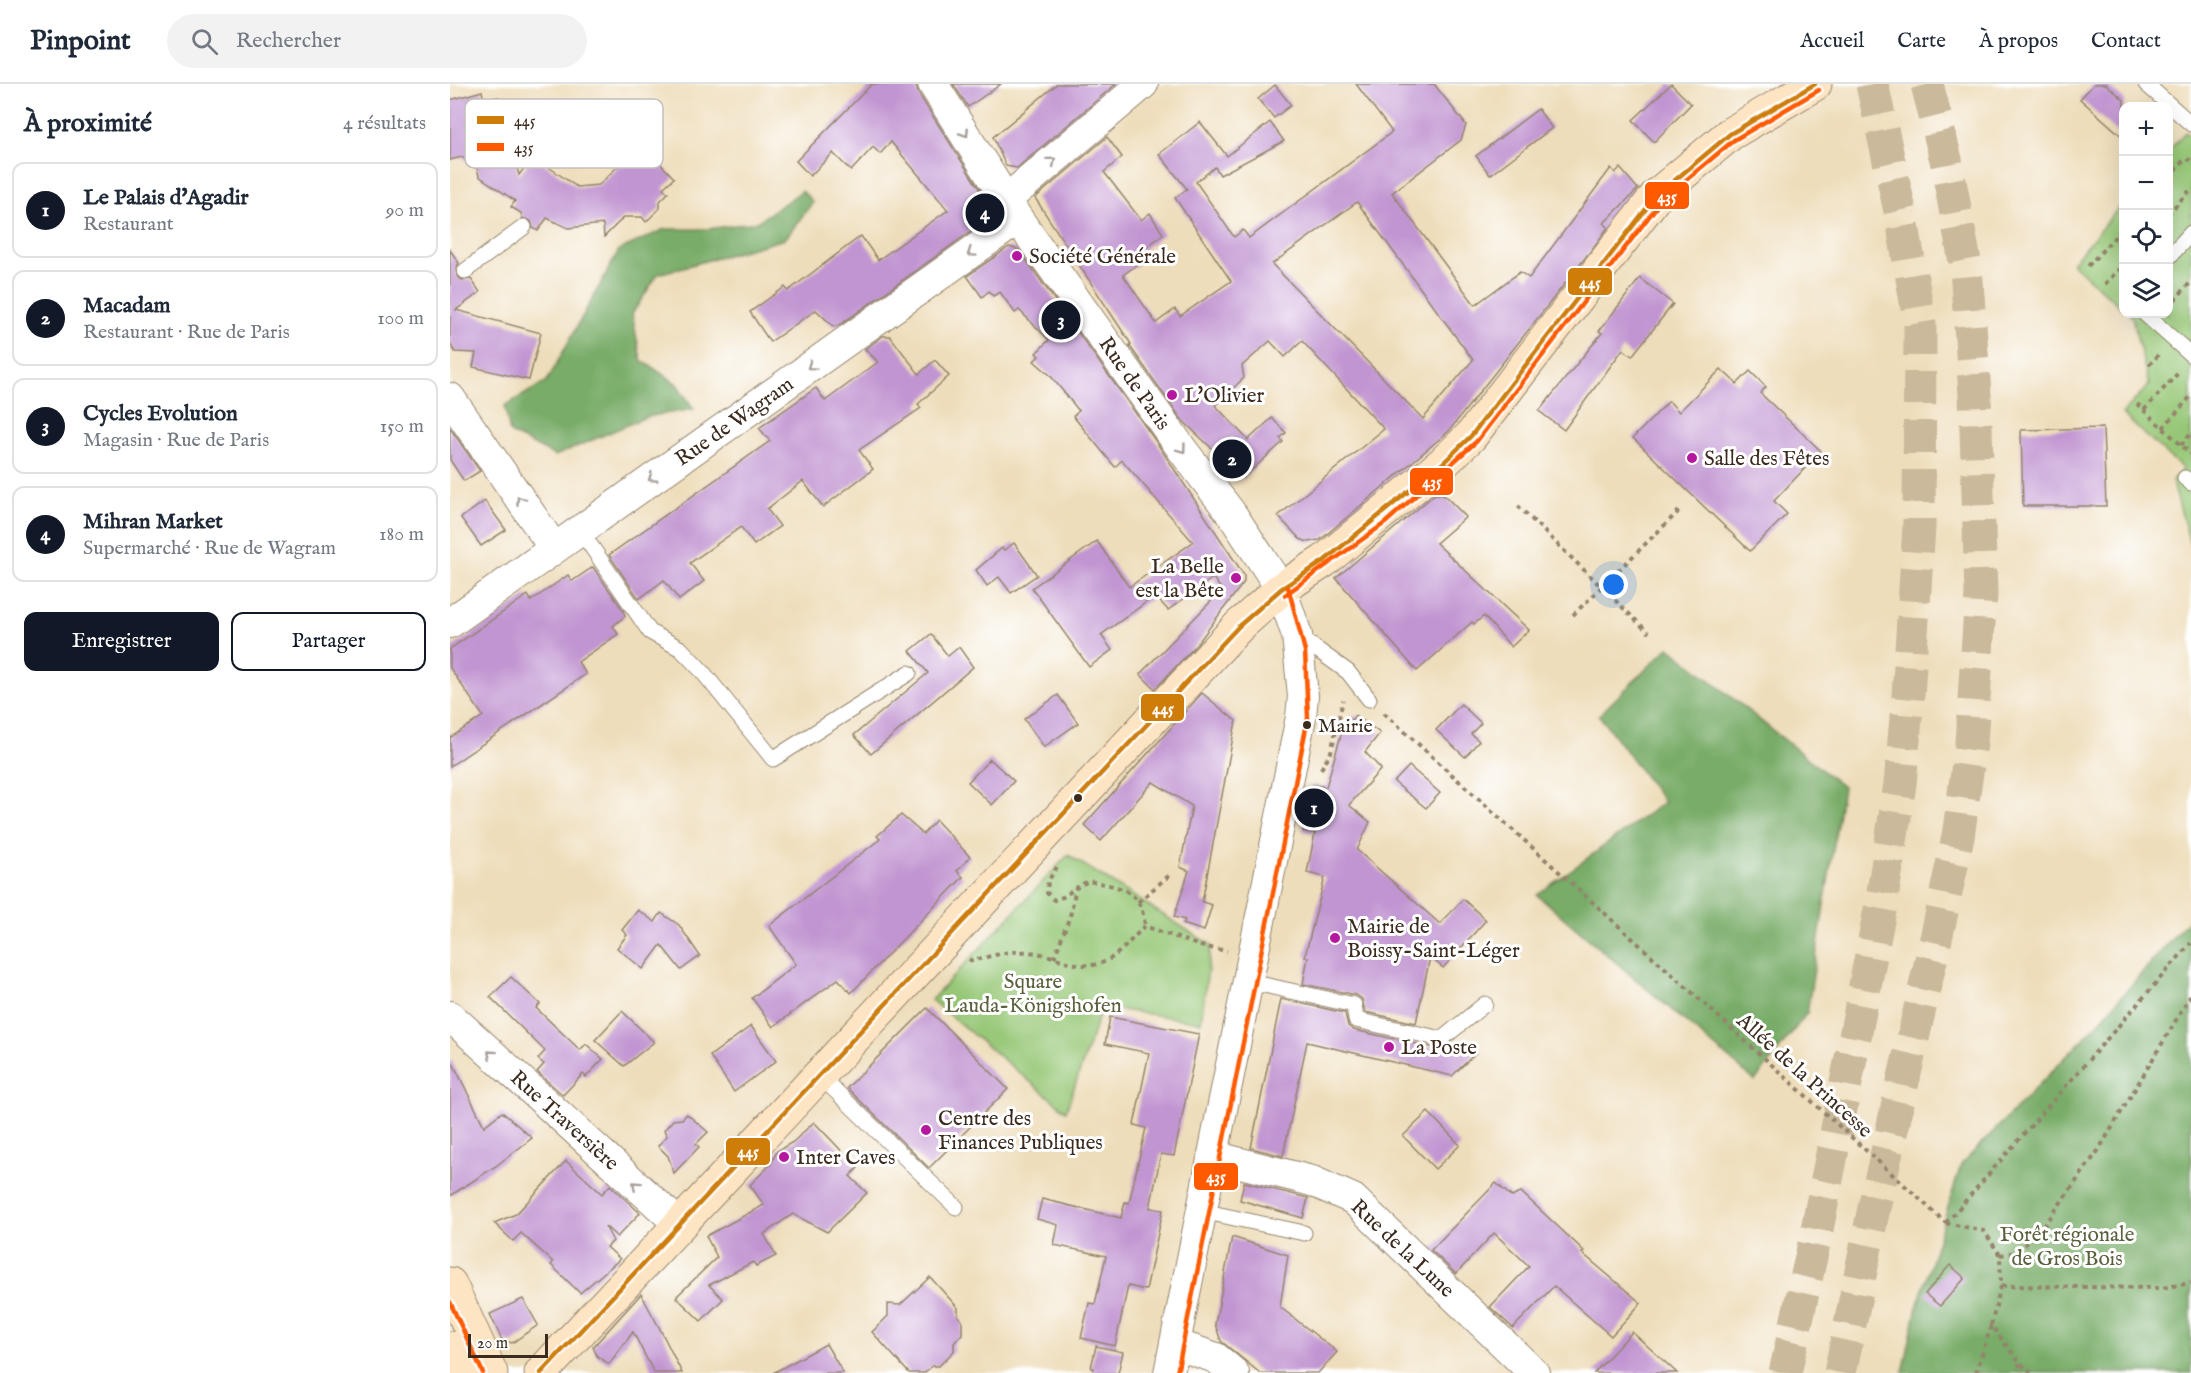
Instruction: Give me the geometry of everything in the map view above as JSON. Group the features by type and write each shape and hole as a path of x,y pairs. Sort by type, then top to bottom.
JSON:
{"main road":[{"path":"541,1373 1217,649 1281,589 1324,561 1443,463 1471,436 1641,212 1656,196 1730,134 1815,84"},
{"path":"450,1284 491,1373"},
{"path":"450,1348 462,1373"}],"street":[{"name":"Rue de Paris","path":"933,84 1013,209 1184,453 1234,519 1281,589 1297,635 1303,696 1301,717 1169,1373"},
{"name":"Rue de Wagram","path":"450,623 580,530 1013,209 1143,84"},
{"path":"450,398 554,548"},
{"name":"Rue Traversière","path":"450,1016 679,1224"},
{"name":"Rue de la Lune","path":"1214,1156 1312,1181 1353,1199 1534,1373"},
{"path":"1175,1344 1216,1359 1234,1373"}],"lane":[{"path":"2146,84 2191,124"},
{"path":"465,271 524,227"},
{"path":"2173,253 2191,233"},
{"path":"2149,318 2187,361"},
{"path":"580,530 651,632 681,649 702,670 773,759 909,673"},
{"path":"1297,635 1348,672 1369,699"},
{"path":"1251,970 1264,985 1354,1005 1356,1020 1442,1039 1485,1004"},
{"path":"818,1074 956,1207"},
{"path":"1202,1211 1304,1233"}],"path":[{"path":"2173,172 2185,159 2191,160"},
{"path":"2173,210 2191,189"},
{"path":"2088,266 2119,232"},
{"path":"2105,284 2119,269"},
{"path":"2173,302 2191,282"},
{"path":"2144,410 2187,361"},
{"path":"2163,428 2191,396"},
{"path":"2137,404 2191,454"},
{"path":"2181,445 2191,434"},
{"path":"1518,506 1649,633"},
{"path":"1573,615 1681,509"},
{"name":"Allée de la Princesse","path":"1369,699 1946,1223"},
{"path":"1138,902 1172,873"},
{"path":"972,961 1005,952 1036,953 1079,965 1101,963 1114,957 1145,926 1144,914 1135,896 1121,887 1088,881 1076,888 1070,916 1054,958"},
{"path":"1145,926 1200,946 1251,970"},
{"path":"1976,1373 2001,1286 2000,1255 1984,1231 1946,1223 2191,943"},
{"path":"2000,1255 2017,1252 2044,1226 2098,1151 2191,995"},
{"path":"2001,1286 2162,1288 2191,1283"},
{"path":"1991,1325 2019,1362 2031,1373"},
{"path":"2019,1362 2021,1373"}],"green space":[{"path":"2185,132 2191,137 2191,547 2172,480 2183,469 2122,414 2149,385 2132,318 2173,318 2173,146"},
{"path":"802,191 813,202 785,239 658,274 632,314 641,360 676,383 694,409 646,417 555,456 510,433 505,406 547,381 619,250 665,229 708,229 757,222"},
{"path":"2119,208 2119,305 2072,263"},
{"path":"1669,647 1843,787 1807,1013 1755,1081 1537,895 1664,802 1599,715"},
{"name":"Square Lauda-Königshofen","path":"1068,855 1211,945 1201,1022 1102,1007 1066,1111 931,1000"},
{"name":"Forêt régionale de Gros Bois","path":"2191,917 2191,1373 1903,1373 1916,1311 1961,1165 2093,1029"}],"building":[{"path":"872,84 916,84 918,93 992,209 991,217 841,324 834,327 816,310 770,342 750,312 785,287 788,291 861,236 878,260 948,210 891,142 880,154 873,147 851,171 833,153 810,176 796,161"},
{"path":"953,84 1001,84 968,107"},
{"path":"1057,84 1116,84 1017,168 1006,166 993,137"},
{"path":"1356,84 1434,84 1466,125 1461,140 1392,193 1475,305 1520,272 1529,278 1611,168 1615,173 1620,168 1638,189 1604,223 1608,227 1599,240 1449,431 1320,540 1308,542 1300,539 1278,516 1384,429 1302,341 1285,357 1270,341 1242,366 1244,378 1215,405 1248,440 1272,418 1286,433 1280,438 1283,442 1243,478 1182,420 1129,345 1131,344 1035,198 1107,137 1122,157 1104,172 1141,220 1150,213 1163,234 1137,255 1142,261 1123,275 1156,323 1175,309 1180,316 1231,281 1175,198 1187,189 1159,154 1200,122 1227,156 1270,122 1284,141 1220,175 1215,167 1196,182 1234,237 1243,230 1249,238 1392,132","holes":["1357,202 1473,360 1423,419 1272,264"]},
{"path":"1671,84 1691,104 1654,142 1633,120"},
{"path":"2094,84 2106,84 2124,100 2124,102 2119,102 2119,134 2080,99"},
{"path":"1275,85 1291,105 1274,118 1258,99"},
{"path":"482,91 484,99 465,99 465,159 462,157 450,160 450,100"},
{"path":"1538,109 1552,128 1490,175 1476,156"},
{"path":"663,167 674,178 663,188 668,193 660,201 660,208 646,222 642,217 624,217 604,237 603,224 568,228 547,218 538,231 533,228 531,221 522,218 521,213 511,207 515,201 479,176 477,168 517,168 519,175 524,168 550,168 577,187 599,185 616,168"},
{"path":"1009,247 1019,250 1157,443 1244,575 1244,582 1197,644 1155,689 1140,674 1222,590 1213,578 1168,610 1155,596 1101,635 1112,650 1089,667 1032,588 1097,541 1129,587 1193,542 1122,460 1115,467 1073,416 1079,411 1050,375 1034,361 1039,356 1036,353 1049,340 1019,310 1015,313 1000,292 993,296 989,291 982,297 967,276"},
{"path":"450,250 459,263 456,268 457,276 462,280 471,279 480,292 456,310 541,333 529,380 473,367 476,353 455,352 450,344"},
{"path":"1640,278 1673,304 1632,356 1623,349 1564,430 1539,411 1602,333 1599,331"},
{"path":"883,336 890,336 919,374 935,360 949,376 918,404 921,408 859,450 873,469 823,507 803,481 767,509 780,526 754,545 741,527 690,563 704,581 679,600 664,580 639,599 609,555 770,441 759,428 816,388 825,401 878,362 865,349"},
{"name":"Salle des Fêtes","path":"1721,369 1737,384 1750,371 1766,387 1760,393 1821,451 1774,501 1787,514 1750,551 1633,438 1669,401 1679,412"},
{"path":"450,428 480,471 464,481 450,460"},
{"path":"2103,428 2106,506 2023,506 2021,430"},
{"path":"1435,494 1445,496 1466,517 1436,543 1529,630 1511,647 1484,616 1474,624 1472,622 1417,671 1336,578"},
{"path":"485,501 506,530 481,546 461,518"},
{"path":"1014,543 1037,575 1011,593 999,577 987,586 976,570 1002,548 1004,550"},
{"path":"593,567 623,610 625,616 613,626 618,634 578,662 586,674 450,766 450,738 483,716 450,668 450,649 528,595 531,601 568,575 572,581"},
{"path":"931,634 948,656 959,647 973,667 871,754 854,735 928,673 910,651"},
{"path":"1202,693 1236,721 1202,902 1212,905 1204,931 1183,924 1185,920 1174,917 1189,871 1180,867 1192,806 1153,782 1101,841 1084,825"},
{"path":"1058,695 1078,723 1044,747 1024,719"},
{"path":"1461,704 1481,723 1471,734 1479,741 1465,757 1436,730"},
{"path":"1355,715 1380,733 1365,752 1381,769 1349,805 1370,822 1357,850 1440,924 1463,899 1486,920 1443,968 1430,957 1416,1023 1365,1012 1362,999 1356,995 1303,984 1308,957 1305,956 1325,877 1307,873 1315,833 1303,831 1313,785 1326,787 1341,735"},
{"path":"990,759 1014,781 992,805 968,782"},
{"path":"1409,766 1440,793 1426,808 1394,782"},
{"path":"901,815 923,834 936,820 970,857 957,871 963,877 851,993 838,979 773,1027 752,998 796,964 769,926 880,839 877,836"},
{"path":"638,910 655,922 661,913 679,925 700,956 681,970 661,945 643,969 617,948 627,935 622,930"},
{"path":"511,977 540,1004 536,1008 580,1050 586,1044 603,1059 586,1077 583,1074 563,1095 537,1072 544,1064 538,1059 545,1051 490,997"},
{"path":"1281,999 1345,1013 1348,1026 1354,1030 1440,1049 1448,1047 1476,1053 1452,1076 1307,1042 1283,1156 1251,1148"},
{"name":"Centre des Finances Publiques","path":"927,1008 1008,1089 929,1168 847,1088"},
{"path":"622,1011 654,1042 624,1066 595,1040"},
{"path":"1110,1017 1199,1034 1174,1156 1161,1154 1150,1208 1163,1210 1146,1290 1128,1286 1115,1346 1081,1338 1089,1303 1095,1304 1106,1256 1054,1245 1058,1225 1037,1219 1042,1199 1121,1218 1125,1202 1129,1203 1146,1128 1134,1125 1149,1053 1105,1044"},
{"path":"751,1026 776,1061 734,1092 710,1056"},
{"path":"450,1057 484,1126 502,1112 532,1138 496,1166 450,1196"},
{"path":"1428,1112 1460,1145 1435,1169 1403,1136"},
{"path":"687,1114 708,1132 696,1144 699,1147 674,1173 668,1156 658,1146 667,1136 664,1130 673,1120 682,1119"},
{"path":"814,1122 858,1168 850,1176 867,1193 827,1232 793,1214 764,1234 776,1256 756,1266 753,1262 709,1285 723,1299 701,1321 676,1297 717,1257 706,1236 764,1205 750,1185 771,1164 777,1151 793,1142"},
{"path":"566,1161 602,1194 610,1185 640,1213 617,1237 605,1226 613,1241 607,1247 620,1259 580,1293 551,1265 553,1262 521,1233 513,1241 494,1223 516,1214"},
{"path":"1244,1182 1308,1198 1303,1218 1240,1200"},
{"path":"1496,1183 1512,1197 1521,1192 1584,1251 1582,1253 1641,1303 1611,1336 1554,1286 1513,1328 1490,1307 1529,1266 1494,1233 1456,1274 1431,1250"},
{"path":"1232,1237 1288,1255 1280,1307 1337,1352 1318,1373 1260,1373 1221,1341 1215,1324"},
{"path":"1950,1265 1965,1278 1940,1306 1925,1294"},
{"path":"930,1277 958,1308 958,1316 962,1321 962,1334 954,1343 954,1351 939,1366 932,1366 924,1373 909,1373 872,1332 888,1316 888,1304 900,1305"},
{"path":"641,1294 682,1373 654,1373 633,1332 609,1364 597,1356 593,1347"},
{"path":"523,1299 538,1325 512,1343 502,1340 490,1314"},
{"path":"1632,1332 1677,1373 1594,1373"},
{"path":"826,1344 843,1373 773,1373"},
{"path":"1096,1346 1123,1352 1118,1373 1093,1373 1094,1368 1091,1368"}],"tunnel":[{"path":"1785,1373 1816,1235 1881,905 1900,784 1908,696 1919,527 1920,325 1902,220 1872,84"},
{"path":"1840,1373 1874,1208 1958,837 1971,743 1981,594 1975,395 1966,267 1946,160 1927,84"}],"transit line":[{"name":"445","path":"541,1373 1239,626 1281,589 1324,561 1443,463 1471,436 1656,196 1730,134 1815,84"},
{"name":"435","path":"1285,595 1385,523 1477,441 1661,201 1734,140 1819,90"},
{"name":"435","path":"1177,1373 1308,718 1305,651 1288,587"},
{"name":"435","path":"450,1302 483,1373"}],"place":[{"name":"Mihran Market","path":"985,213"},
{"name":"Société Générale","path":"1017,256"},
{"name":"Cycles Evolution","path":"1061,320"},
{"name":"L'Olivier","path":"1172,395"},
{"name":"Salle des Fêtes","path":"1692,458"},
{"name":"Macadam","path":"1232,459"},
{"name":"La Belle est la Bête","path":"1236,578"},
{"name":"Mairie","path":"1307,725"},
{"name":"Le Palais d'Agadir","path":"1314,808"},
{"name":"Mairie de Boissy-Saint-Léger","path":"1335,938"},
{"name":"La Poste","path":"1389,1047"},
{"name":"Centre des Finances Publiques","path":"926,1130"},
{"name":"Inter Caves","path":"784,1157"}]}
